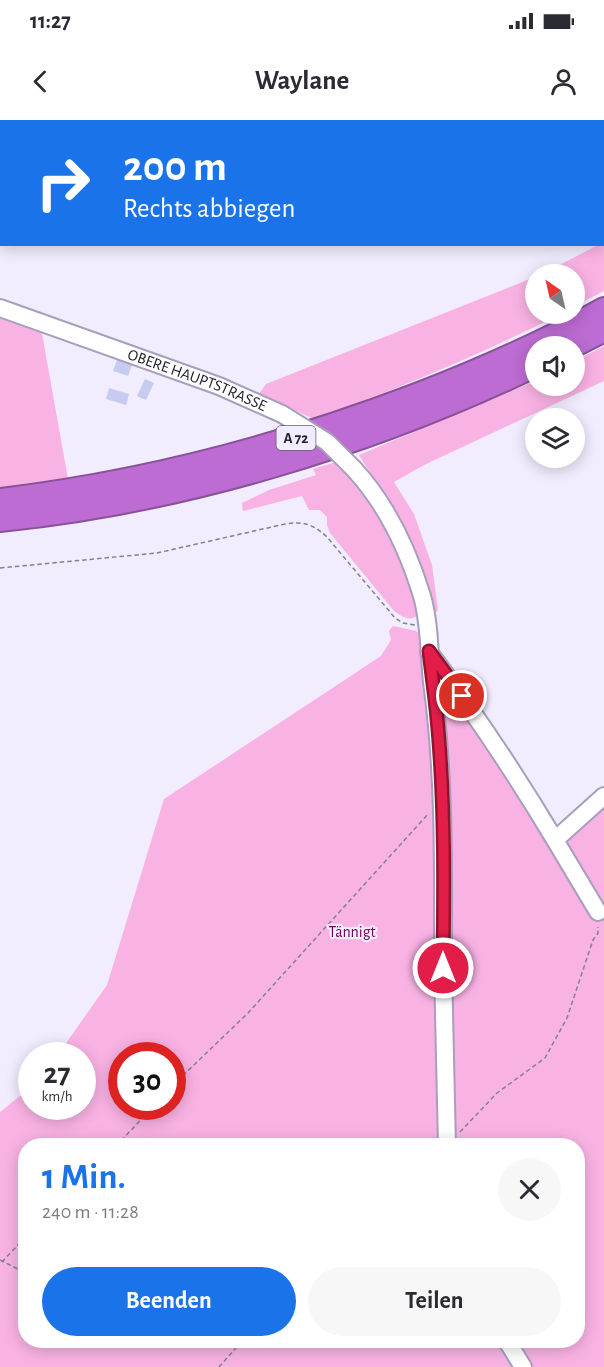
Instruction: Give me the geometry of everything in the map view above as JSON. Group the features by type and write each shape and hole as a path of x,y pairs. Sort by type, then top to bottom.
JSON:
{"highway":[{"name":"A 72","path":"0,500 107,484 235,456 291,439 445,384 577,324 604,309"},
{"path":"585,340 604,330"},
{"name":"A 72","path":"0,520 33,517 184,488 298,458 454,403 525,369"}],"street":[{"name":"OBERE HAUPTSTRASSE","path":"0,308 219,386 282,414 327,442 354,469 372,489 403,544 423,597 438,729 451,1138"},
{"path":"429,651 517,777 598,912"},
{"path":"555,840 604,796"},
{"path":"511,1348 523,1367"}],"path":[{"path":"0,568 157,554 285,524 308,523 327,537 395,618 413,625 427,622"},
{"path":"186,1073 248,1013 442,799"},
{"path":"455,1138 496,1093 545,1058 567,1018 593,940 598,933 598,912"},
{"path":"124,1138 141,1120"},
{"path":"18,1244 1,1261 18,1269"},
{"path":"219,1367 236,1348"}],"green space":[{"path":"596,246 604,246 604,291 585,301 585,264 561,264"},
{"path":"525,281 525,324 540,324 439,370 314,419 259,394 266,384"},
{"path":"0,317 41,328 68,479 0,488"},
{"path":"604,346 604,381 585,390 585,356"},
{"path":"525,385 525,396 572,396 546,408 525,408 525,418 424,465 394,482 414,514 432,565 438,610 435,613 419,561 400,522 359,455"},
{"path":"336,462 360,483 382,511 421,612 418,615 411,618 405,617 394,611 330,533 327,517 320,510 309,510 302,496 243,511 242,503 269,490 316,475 313,469"},
{"name":"Tännigt","path":"393,626 416,631 421,635 432,694 445,683 545,837 604,790 604,1367 0,1367 0,1112 18,1097 18,1120 96,1120 96,1042 67,1042 107,985 164,799 381,656 391,640 389,631"}],"building":[{"path":"117,360 132,365 128,376 113,371"},
{"path":"145,379 154,383 146,400 137,396"},
{"path":"109,388 129,394 126,405 106,399"}],"route":[{"path":"443,968 442,799 438,729 429,651 462,696"}]}
